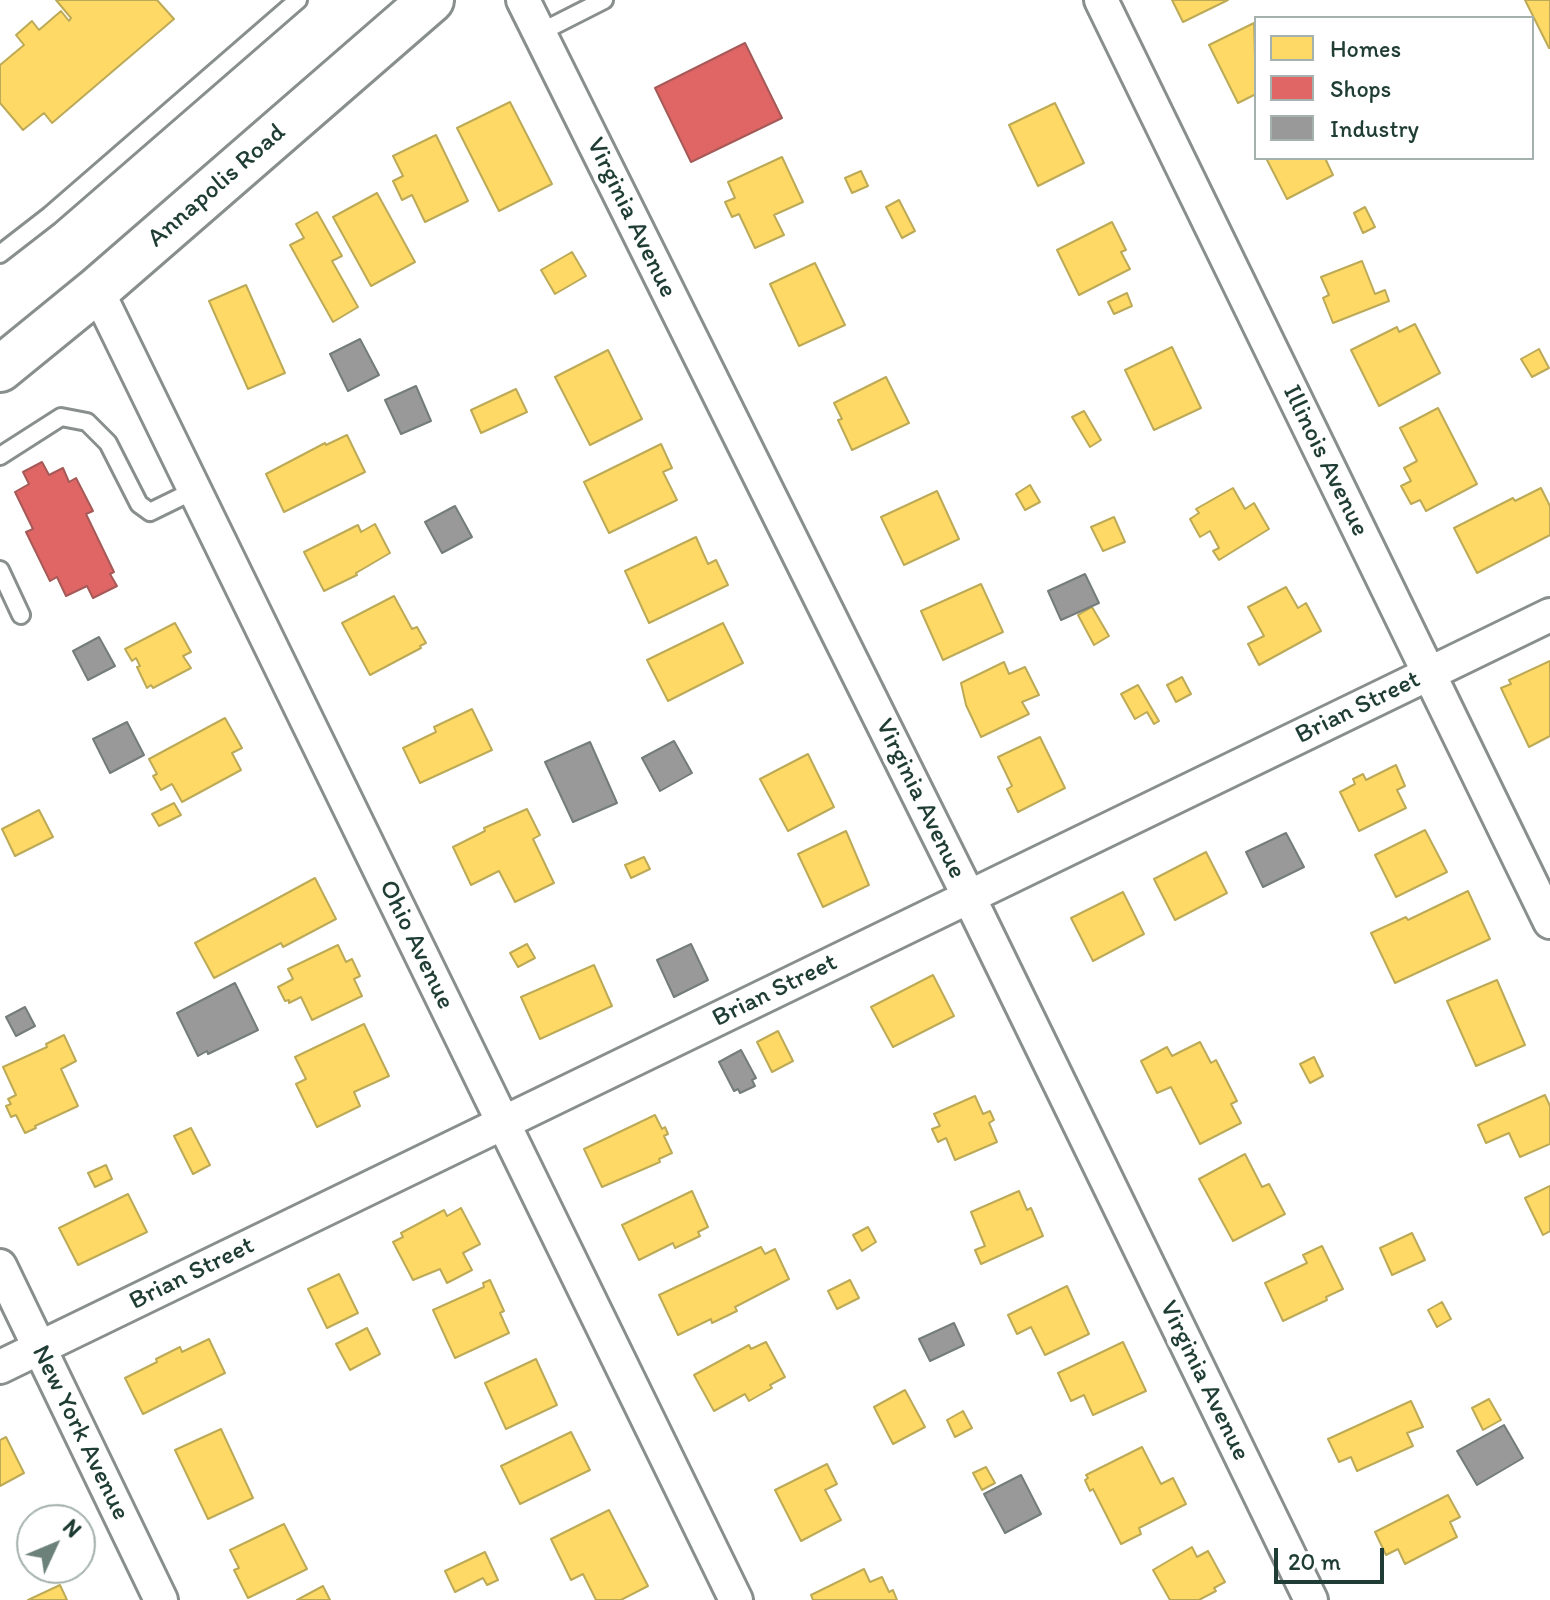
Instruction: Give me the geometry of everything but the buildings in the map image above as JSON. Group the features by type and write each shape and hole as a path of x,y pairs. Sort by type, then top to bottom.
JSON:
{"main road":[{"name":"Annapolis Road","path":"0,369 97,290 431,0"}],"street":[{"name":"Virginia Avenue","path":"523,0 969,897 1311,1600"},
{"name":"Illinois Avenue","path":"1101,0 1550,922"},
{"name":"Ohio Avenue","path":"97,290 736,1600"},
{"name":"Brian Street","path":"0,1367 1550,615"},
{"name":"New York Avenue","path":"0,1266 161,1600"}],"lane":[{"path":"0,254 49,216 298,0"},
{"path":"539,33 604,0"},
{"path":"0,456 61,417 87,422 108,443 139,504 150,512 195,490"},
{"path":"0,570 21,615"}]}
